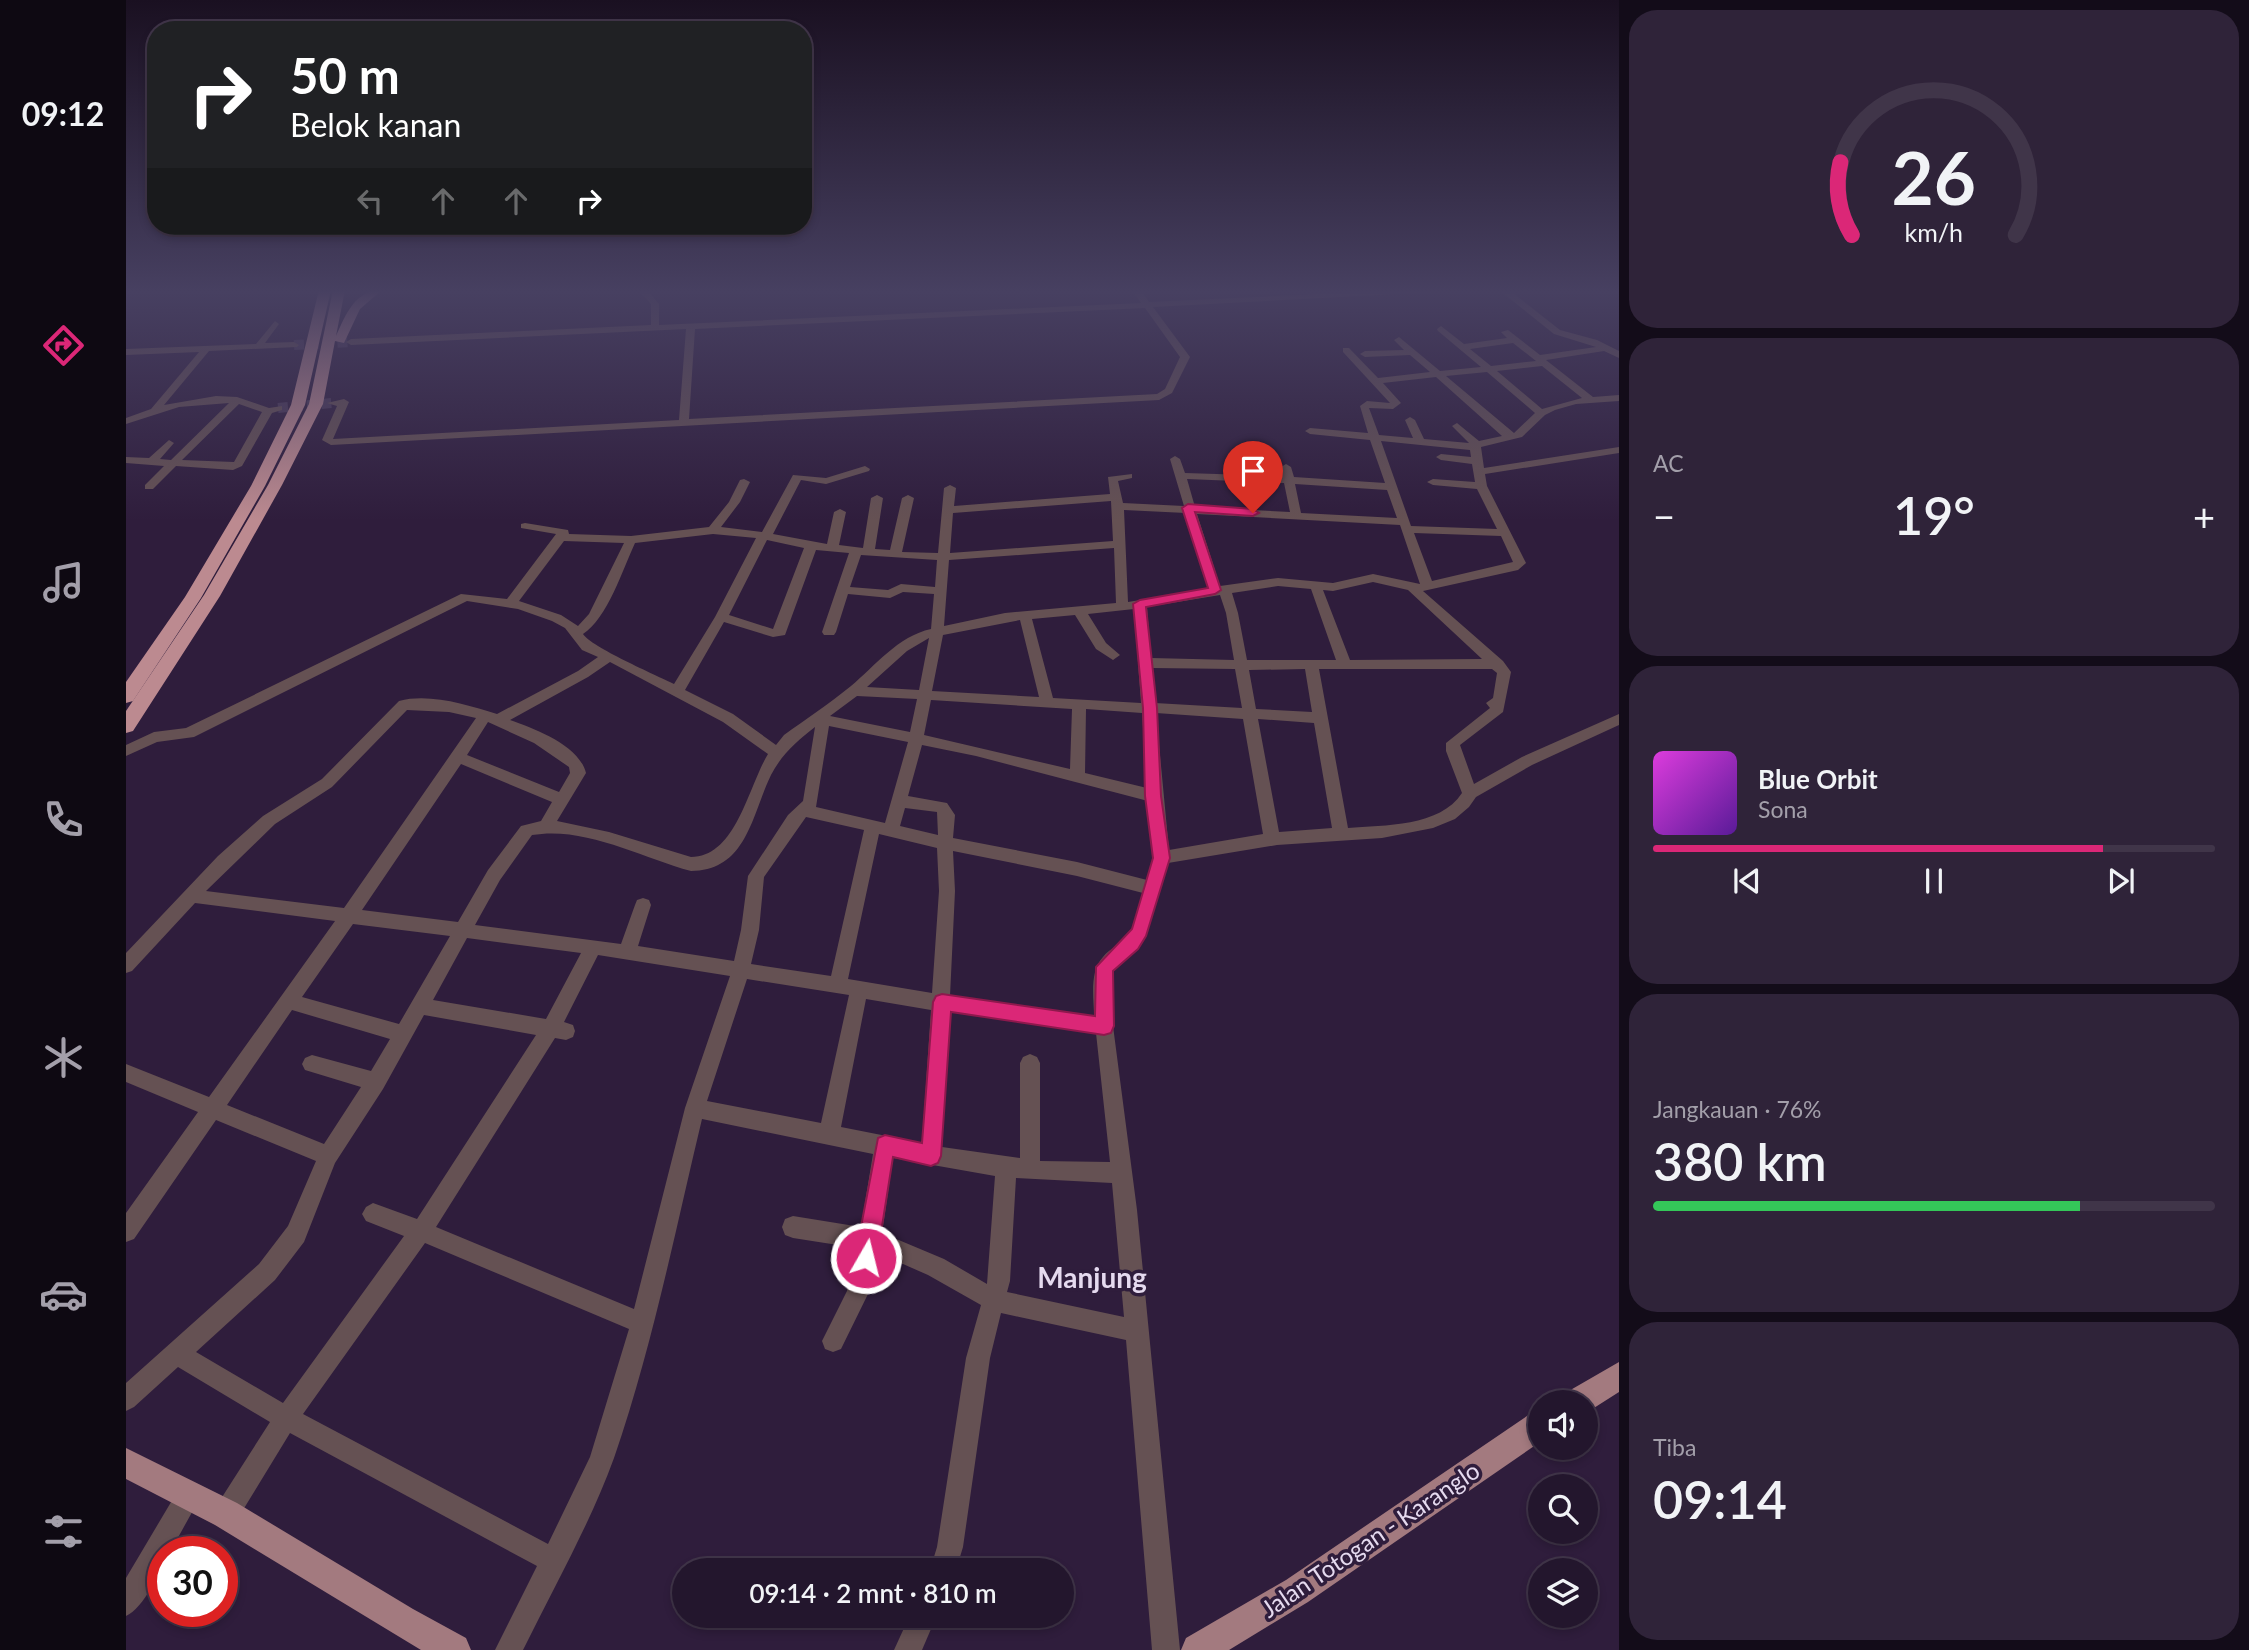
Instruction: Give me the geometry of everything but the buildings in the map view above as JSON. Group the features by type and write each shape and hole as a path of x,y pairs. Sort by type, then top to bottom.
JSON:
{"highway":[{"path":"126,726 212,596 249,516 258,486 298,405 309,367"},
{"path":"316,404 323,367"},
{"path":"126,696 249,516 275,485 332,367"}],"main road":[{"path":"1596,1390 1619,1376"},
{"name":"Jalan Totogan - Karanglo","path":"1198,1650 1297,1591 1528,1432"},
{"path":"126,1464 226,1514 450,1649"}],"street":[{"path":"155,410 191,367"},
{"path":"684,422 688,367"},
{"path":"332,403 344,402 327,440 331,442 1159,397 1169,391 1180,367"},
{"path":"1361,367 1397,404 1364,405 1393,487 1422,587"},
{"path":"1431,367 1510,437"},
{"path":"1374,381 1494,367"},
{"path":"1550,367 1591,400"},
{"path":"1486,368 1541,413"},
{"path":"1433,482 1478,462 1510,437 1522,433 1541,413 1569,402 1619,398"},
{"path":"149,487 237,400"},
{"path":"126,421 184,403 237,400 273,410 238,464 233,467 126,460"},
{"path":"126,430 143,415"},
{"path":"1410,420 1420,441"},
{"path":"1457,426 1478,462 1505,533 1520,558 1517,566 1414,590 1498,664 1504,676 1499,705 1493,703 1498,708 1478,728 1463,734 1453,743 1453,751 1470,793"},
{"path":"1310,431 1420,441 1478,462"},
{"path":"151,462 169,443"},
{"path":"1441,457 1478,462 1619,450"},
{"path":"1175,459 1188,508 1219,590 1233,613 1272,840"},
{"path":"676,693 721,617 797,477 825,481 841,477 851,470 865,469"},
{"path":"1179,476 1287,473 1393,487"},
{"path":"1287,473 1296,515"},
{"path":"1122,607 1117,501 1112,479 1128,476"},
{"path":"713,530 732,510 744,482"},
{"path":"891,829 916,740 937,631 950,488"},
{"path":"830,632 844,590 862,552 877,498"},
{"path":"895,555 908,498"},
{"path":"948,510 1117,501 1505,533"},
{"path":"832,548 840,512"},
{"path":"510,604 564,532 525,526"},
{"path":"561,537 631,540 713,530 765,535 811,546 862,552 944,557 1118,544"},
{"path":"576,633 592,619 631,540"},
{"path":"721,617 779,634 811,546"},
{"path":"126,1399 279,1259 296,1234 328,1156 376,1082 462,930 520,837 530,829 545,828 602,836 682,862 707,864 723,854 738,836 759,784 776,753 822,718 909,643 937,631 1025,616 1122,607 1278,582 1338,586 1373,579 1422,587"},
{"path":"1315,584 1344,663"},
{"path":"844,590 890,594 901,588 941,591"},
{"path":"126,751 152,738 191,733 465,597 510,604 557,618 570,625 582,644 728,718 776,753"},
{"path":"1140,604 1150,708 1153,796 1162,858 1137,937 1105,967 1102,981 1104,1026 1121,1173 1166,1650"},
{"path":"1080,612 1101,646 1113,655"},
{"path":"1025,616 1047,702"},
{"path":"126,1231 458,757 491,718 583,674 609,656"},
{"path":"1146,662 1241,665 1498,664"},
{"path":"1311,664 1341,833"},
{"path":"854,691 1321,718"},
{"path":"1077,778 1079,704"},
{"path":"126,965 225,861 269,820 327,783 401,707 409,705 456,709 491,718 533,737 576,764 578,773 545,828"},
{"path":"822,718 976,751 1153,796"},
{"path":"509,1650 590,1488 602,1457 642,1323 695,1108 740,972 750,930 756,876 810,803 822,718"},
{"path":"1162,858 1272,840 1433,821 1459,808 1470,793 1527,761 1619,719"},
{"path":"458,757 562,800"},
{"path":"899,801 945,809 947,815 942,1002 931,1156"},
{"path":"803,810 945,843 1077,869 1154,889"},
{"path":"838,985 873,825"},
{"path":"192,896 593,947 722,966 740,972 838,985 884,995 1104,1026"},
{"path":"627,952 643,905"},
{"path":"226,1514 286,1418 421,1231 558,1030 593,947"},
{"path":"829,1135 859,989"},
{"path":"288,1002 404,1034"},
{"path":"420,1006 558,1030"},
{"path":"1030,1063 1030,1170"},
{"path":"312,1065 376,1082"},
{"path":"126,1073 209,1110 328,1156"},
{"path":"695,1108 931,1156 1030,1170 1121,1173"},
{"path":"833,1340 857,1294 870,1239 885,1145"},
{"path":"947,1558 978,1358 996,1301 1003,1248 1006,1167"},
{"path":"373,1214 421,1231 642,1323"},
{"path":"793,1227 870,1239 936,1267 996,1301 1136,1331"},
{"path":"176,1353 286,1418 553,1561"},
{"path":"126,1603 189,1496"},
{"path":"908,1650 918,1628"}],"tunnel":[{"path":"278,408 332,403"}],"district":[{"name":"Manjung","path":"1092,1277"}],"route":[{"path":"866,1258 885,1145 931,1156 942,1002 1104,1026 1102,981 1105,967 1132,944 1140,931 1162,858 1153,796 1150,708 1140,604 1215,590 1188,508 1253,513"}]}
